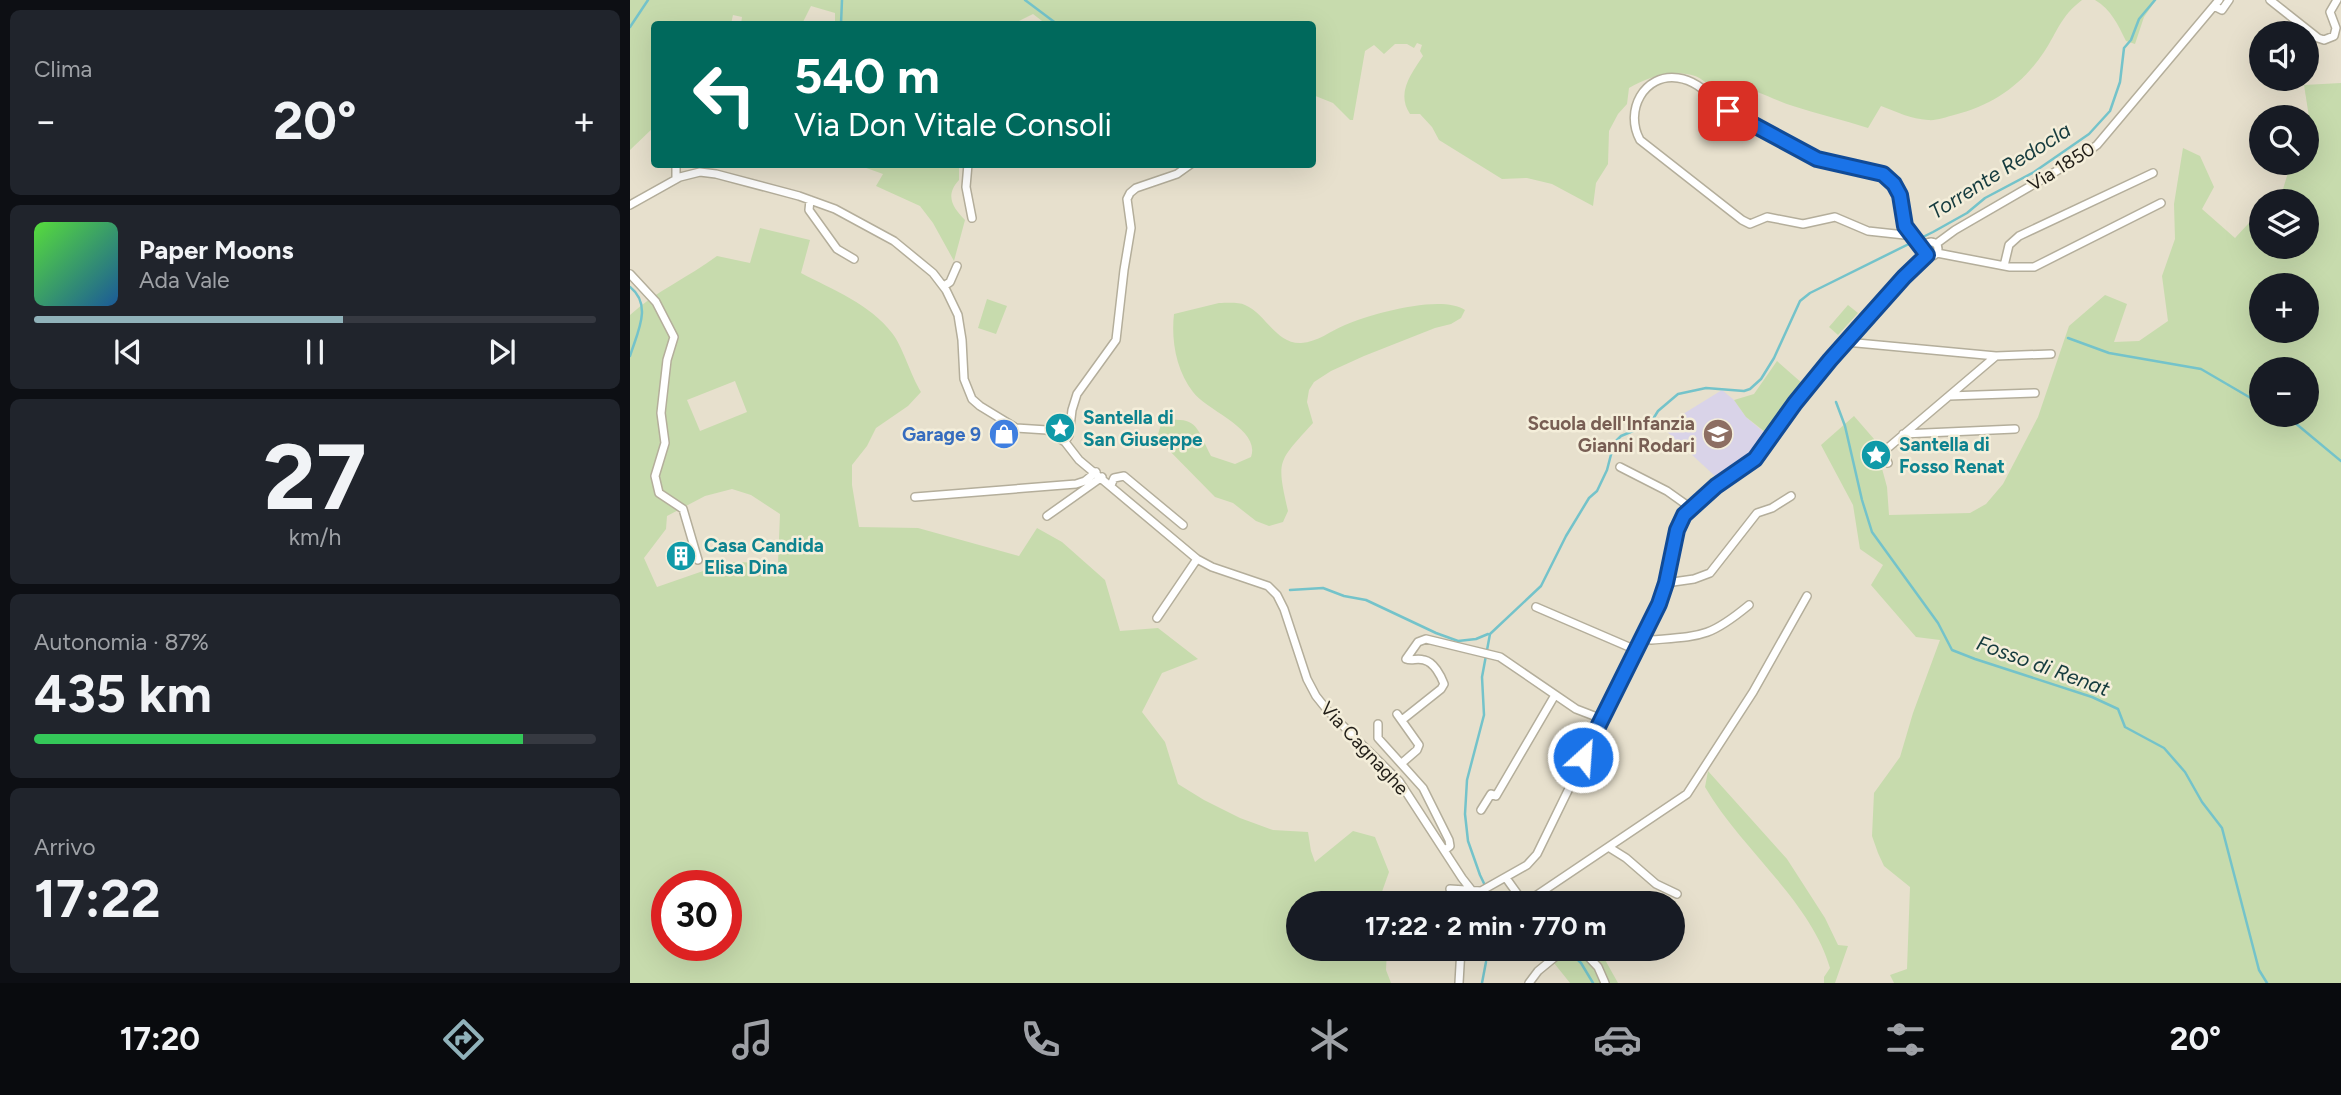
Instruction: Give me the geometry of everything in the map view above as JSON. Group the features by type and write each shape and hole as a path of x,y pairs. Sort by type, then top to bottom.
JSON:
{"street":[{"path":"2216,3 2222,10 2229,0"},
{"path":"2270,0 2324,40 2334,36 2336,32 2330,12 2337,0"},
{"name":"Via 1850","path":"1924,249 1933,256 1937,248 1955,230 2097,145 2216,3"},
{"path":"1914,236 1868,231 1835,216 1803,225 1767,217 1750,224 1731,212 1640,139 1634,128 1636,103 1650,86 1660,80 1669,78 1689,81 1703,89 1728,111 1817,159 1883,174 1897,188 1905,226 1914,236 1924,249"},
{"path":"676,168 676,179"},
{"path":"968,168 966,187 972,218"},
{"path":"1065,442 1069,436 1077,394 1116,340 1131,228 1128,196 1136,188 1177,174 1185,168"},
{"name":"Via Cagnaghe","path":"630,205 676,179 700,172 716,174 835,209 894,241 919,260 944,286 958,314 964,379 972,399 1016,428 1044,428 1065,442 1079,460 1198,558 1212,567 1268,586 1277,595 1284,610 1307,679 1316,696 1399,781 1462,878 1477,891"},
{"path":"2004,266 2009,245 2019,236 2153,173"},
{"path":"810,200 809,210 830,241 853,259"},
{"path":"1937,248 2004,266 2021,268 2040,265 2161,203"},
{"name":"Via 1850","path":"1477,891 1506,878 1527,865 1537,854 1659,604 1679,524 1690,508 1755,459 1795,403 1904,277 1929,242 1937,248"},
{"path":"944,286 950,282 957,266"},
{"path":"630,274 656,302 674,337 667,360 661,412 665,443 655,481 659,493 683,509 698,561"},
{"path":"1846,342 1996,356 2051,354"},
{"path":"1888,463 1883,452 1996,356"},
{"path":"1948,396 2035,394"},
{"path":"1902,434 2015,429"},
{"path":"1620,467 1667,491 1690,508"},
{"path":"915,497 1076,484 1099,475"},
{"path":"1047,516 1099,475"},
{"path":"1111,485 1114,478 1124,476 1183,525"},
{"path":"1666,583 1694,579 1710,573 1756,513 1772,508 1791,496"},
{"path":"1157,618 1198,558"},
{"path":"1544,891 1687,794 1753,692 1808,596"},
{"path":"1642,637 1651,640 1706,634 1728,622 1749,605"},
{"path":"1536,607 1636,650"},
{"path":"1402,763 1419,745 1399,717 1441,689 1444,684 1431,663 1424,659 1406,659 1418,642 1426,639 1497,656 1576,709 1602,719"},
{"path":"1481,810 1491,794 1496,796 1555,695"},
{"name":"Via Cagnaghe","path":"1378,724 1378,738 1423,788 1450,840 1450,846 1445,850"},
{"path":"1610,848 1656,884 1671,891"},
{"path":"1506,878 1516,891"},
{"path":"1450,889 1477,891"},
{"path":"1459,983 1460,961"},
{"path":"1532,982 1553,961"},
{"path":"1592,961 1605,983"}],"shaded area":[{"name":"Scuola dell'Infanzia Gianni Rodari","path":"1722,390 1734,400 1746,417 1767,435 1717,478 1662,427"}],"green space":[{"path":"630,0 2082,0 2064,18 2044,52 2016,84 1981,106 1938,119 1916,118 1881,106 1868,128 1793,106 1745,88 1714,88 1687,74 1661,75 1644,80 1629,88 1627,104 1609,131 1608,164 1596,183 1593,206 1552,184 1527,178 1502,179 1439,140 1420,114 1410,114 1404,99 1410,77 1423,56 1420,51 1422,45 1417,43 1414,48 1407,44 1395,44 1384,54 1374,45 1365,51 1353,120 1350,120 1333,103 1316,96 1316,21 1042,21 1033,14 1019,21 835,21 835,13 811,6 804,21 741,21 742,17 733,15 732,21 651,21 651,130 630,150"},
{"path":"2095,0 2156,0 2144,17 2135,44 2126,41 2110,13"},
{"path":"2341,83 2341,983 1894,983 1890,975 1907,969 1910,887 1884,866 1878,853 1872,836 1874,793 1900,757 1940,640 1916,637 1871,585 1883,565 1860,549 1853,505 1821,445 1854,416 1874,439 1887,487 1889,515 1970,513 1986,504 2003,484 2038,417 2069,326 2105,295 2127,304 2114,342 2139,341 2168,321 2162,276 2175,239 2174,204 2183,148 2200,156 2214,187 2202,209 2235,238 2249,223 2249,259 2319,259 2319,189 2283,189 2287,175 2319,175 2319,105 2307,105 2305,91 2319,91 2319,84"},
{"path":"866,168 959,168 959,180 951,196 965,220 954,261 933,223 920,206 876,186 883,174"},
{"path":"760,228 810,240 801,273 850,298 873,314 896,338 921,392 908,406 876,428 867,446 852,465 852,485 859,527 918,528 1019,556 1037,528 1062,542 1105,580 1120,631 1158,628 1198,659 1162,673 1142,712 1165,742 1178,784 1240,818 1273,830 1308,832 1315,862 1353,831 1375,837 1389,872 1382,891 1286,891 1286,961 1386,961 1386,970 1391,983 630,983 630,315 717,256 750,263","holes":["735,381 747,412 700,431 687,400","732,489 751,495 780,514 778,563 729,562 657,587 644,558 666,529 667,516 705,496"]},
{"path":"987,299 1007,306 996,334 978,328"},
{"path":"1219,303 1245,305 1285,339 1301,343 1357,321 1406,307 1440,304 1465,310 1461,318 1451,324 1364,356 1314,382 1307,402 1313,423 1287,454 1281,471 1288,511 1283,522 1269,526 1256,521 1233,503 1215,497 1157,438 1162,421 1183,420 1198,431 1211,456 1235,464 1251,457 1252,447 1248,438 1241,429 1193,392 1182,374 1176,354 1174,314"},
{"path":"1848,305 1858,313 1838,335 1829,327"},
{"path":"1777,361 1803,384 1765,432 1746,417 1734,400 1754,394"},
{"path":"1708,771 1787,859 1825,918 1838,945 1848,946 1835,983 1824,983 1824,977 1830,968 1821,943 1807,920 1705,787"},
{"path":"1606,961 1618,983 1570,983 1554,963"}],"waterway":[{"path":"630,27 648,0"},
{"path":"841,21 842,0"},
{"path":"1025,0 1053,21"},
{"name":"Torrente Redocla","path":"1488,891 1468,841 1465,814 1467,780 1484,715 1482,677 1490,634 1541,586 1566,536 1589,498 1597,491 1607,470 1614,443 1621,436 1650,424 1658,411 1678,394 1706,388 1744,391 1750,389 1761,379 1774,358 1800,301 1810,293 1967,213 1985,198 2034,172 2089,134 2110,111 2120,82 2124,48 2131,40 2139,19 2155,0"},
{"path":"630,287 637,294 642,311 630,356"},
{"path":"2068,338 2109,353 2201,369 2249,397"},
{"name":"Fosso di Renat","path":"1836,402 1845,426 1872,532 1938,623 1952,650 2092,697 2118,709 2125,727 2164,748 2185,772 2202,802 2222,828 2259,970 2267,983"},
{"path":"2300,427 2341,461"},
{"path":"1290,590 1323,588 1366,600 1458,641 1476,639 1488,634"},
{"path":"1579,961 1593,983"},
{"name":"Torrente Redocla","path":"1482,983 1486,962"}],"place":[{"name":"Santella di San Giuseppe","path":"1060,428"},
{"name":"Garage 9","path":"1004,434"},
{"name":"Scuola dell'Infanzia Gianni Rodari","path":"1718,434"},
{"name":"Santella di Fosso Renat","path":"1876,455"},
{"name":"Casa Candida Elisa Dina","path":"681,556"}],"route":[{"path":"1583,757 1659,604 1677,530 1684,515 1716,486 1755,459 1830,360 1927,255 1905,226 1897,188 1883,174 1817,159 1728,111"}]}
